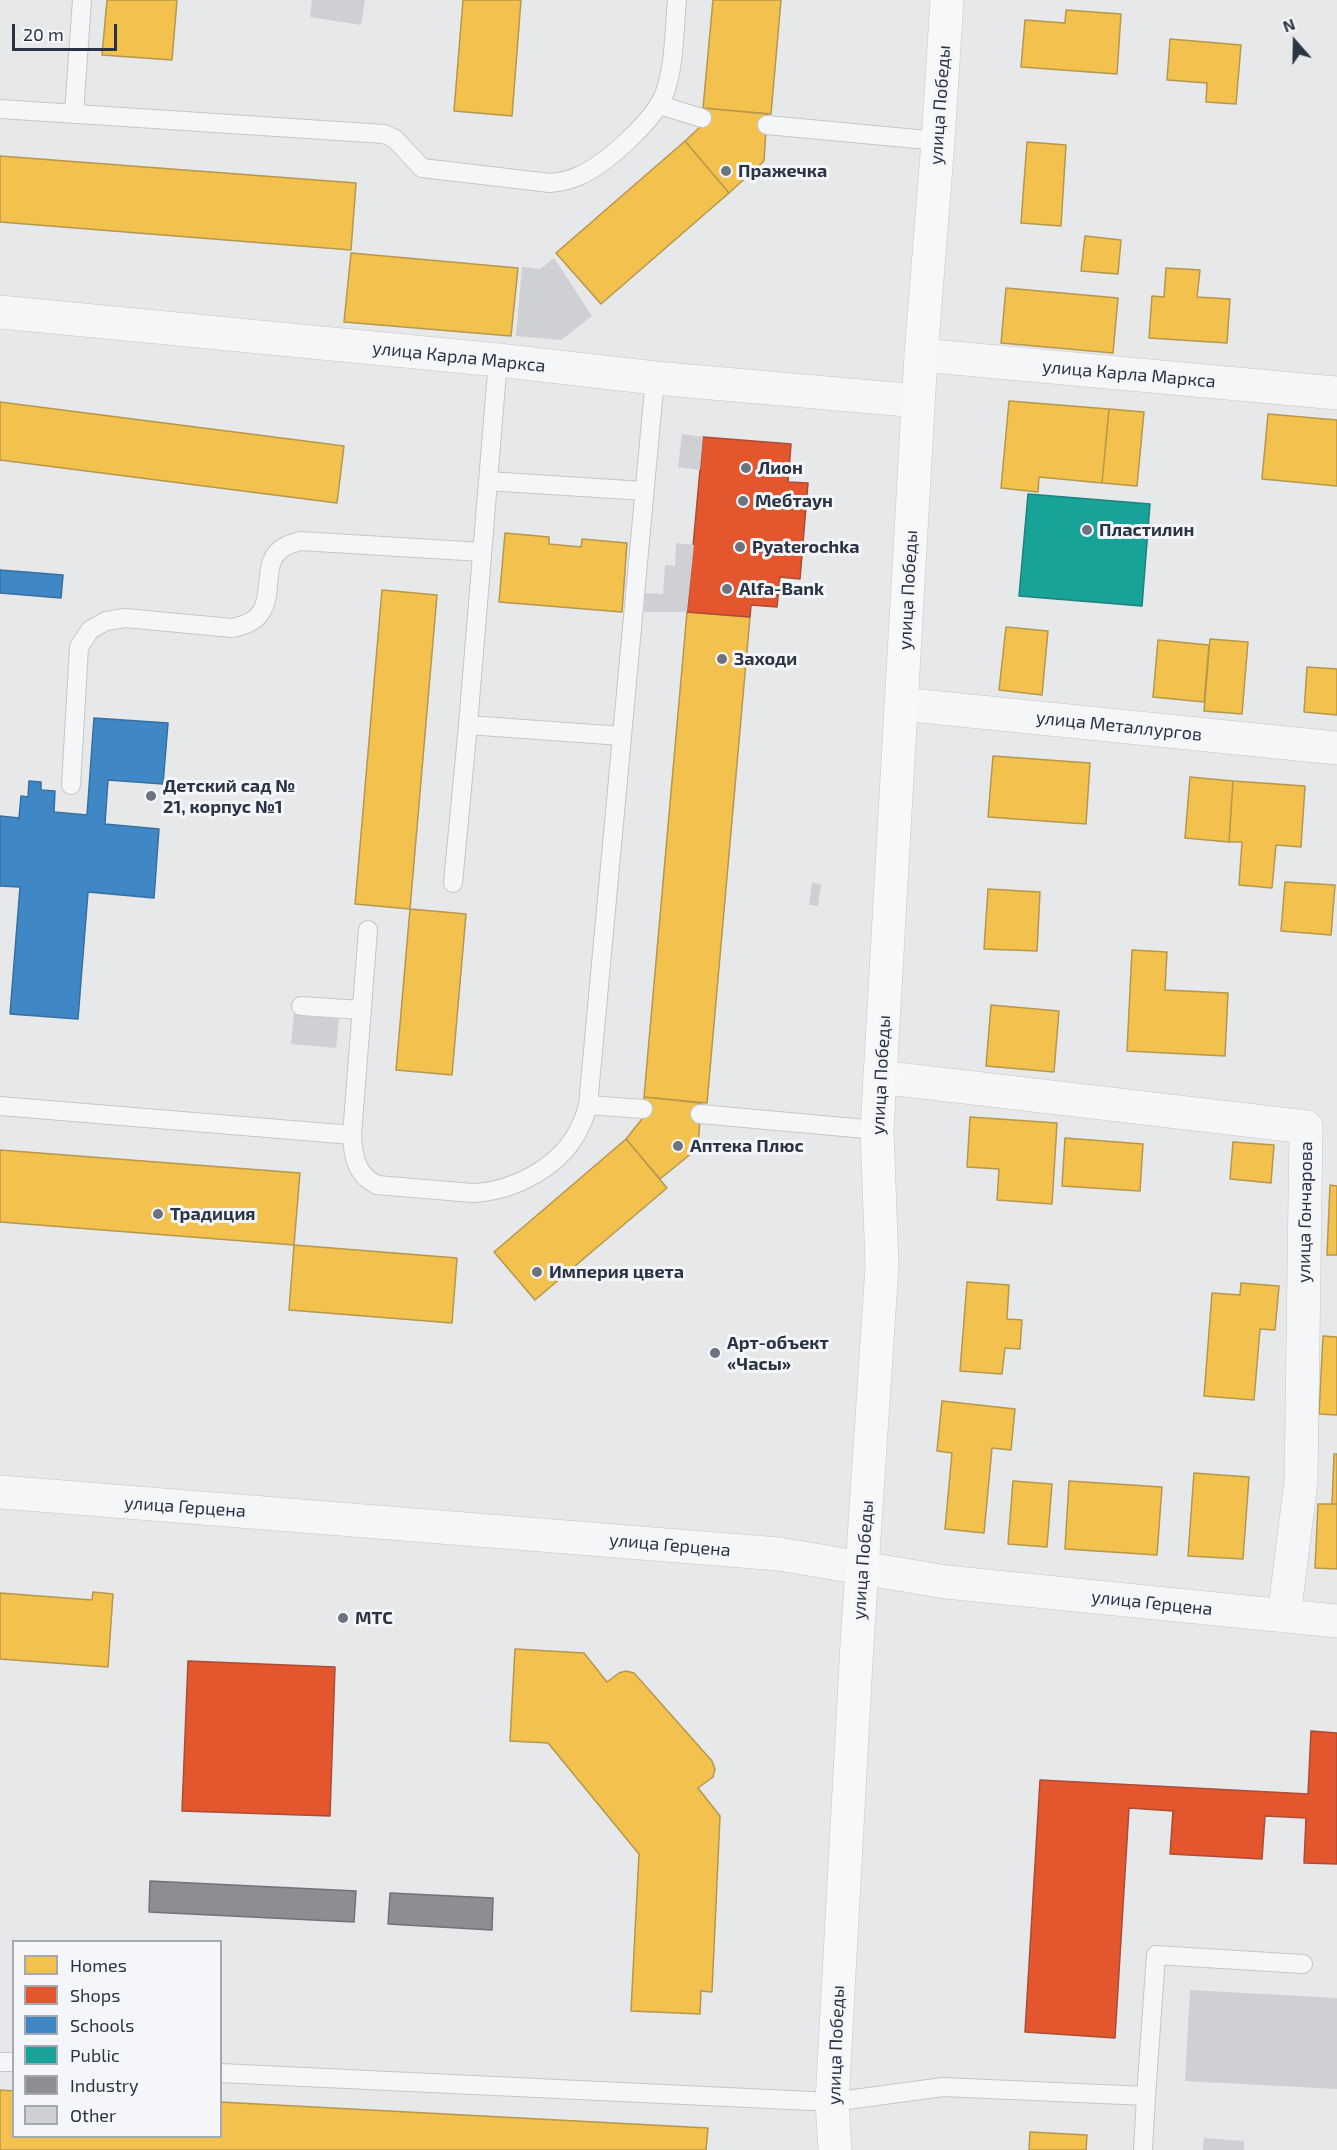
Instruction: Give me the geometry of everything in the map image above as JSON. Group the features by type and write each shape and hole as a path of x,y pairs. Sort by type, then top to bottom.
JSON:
{"street":[{"name":"улица Победы","path":"835,2150 836,2137 832,2102 862,1568 882,1266 877,1130 918,401 947,0"},
{"name":"улица Карла Маркса","path":"0,312 498,360 655,378 918,401"},
{"name":"улица Карла Маркса","path":"921,355 1337,393"},
{"name":"улица Металлургов","path":"901,704 1337,748"},
{"name":"улица Гончарова","path":"880,1077 1306,1127 1301,1482 1284,1616"},
{"name":"улица Герцена","path":"0,1492 767,1553 946,1582 1337,1621"}],"lane":[{"path":"74,114 82,0"},
{"path":"0,109 384,134 395,139 422,168 550,183 566,181 606,161 659,105 665,93 670,71 677,0"},
{"path":"659,105 702,118"},
{"path":"766,126 938,141"},
{"path":"453,883 498,360"},
{"path":"368,930 352,1135 352,1152 366,1180 377,1185 473,1193 489,1192 522,1181 562,1154 580,1127 588,1104 655,378"},
{"path":"488,481 644,491"},
{"path":"71,785 80,647 90,630 106,621 125,618 232,628 248,625 260,615 266,602 271,564 276,554 285,546 300,541 482,552"},
{"path":"468,725 622,736"},
{"path":"301,1006 361,1010"},
{"path":"588,1104 643,1109"},
{"path":"0,1106 352,1135"},
{"path":"700,1114 877,1130"},
{"path":"1143,2150 1156,1955 1304,1964"},
{"path":"222,2073 832,2102 943,2087 1146,2096"}],"building: Homes":[{"path":"107,0 177,0 172,60 102,55"},
{"path":"463,0 521,0 512,116 454,111"},
{"path":"713,0 781,0 771,114 703,108"},
{"path":"1066,10 1121,14 1117,74 1021,67 1025,20 1065,23"},
{"path":"1170,39 1241,45 1236,104 1206,102 1207,83 1167,80"},
{"path":"703,108 767,114 764,161 729,193 685,141 700,127"},
{"path":"685,141 729,193 601,304 556,253"},
{"path":"1027,142 1066,145 1061,226 1021,223"},
{"path":"0,156 356,183 351,250 0,222"},
{"path":"1085,236 1121,240 1118,274 1081,271"},
{"path":"351,253 518,268 511,336 344,322"},
{"path":"1166,268 1200,270 1197,297 1230,299 1227,343 1149,338 1152,296 1164,297"},
{"path":"1006,288 1118,298 1113,353 1001,343"},
{"path":"1009,401 1109,409 1102,483 1039,477 1038,492 1001,488"},
{"path":"0,402 344,446 337,503 0,460"},
{"path":"1109,409 1144,412 1137,486 1102,483"},
{"path":"1268,414 1337,420 1337,486 1262,479"},
{"path":"505,533 549,537 549,544 581,547 582,539 627,543 622,612 499,602"},
{"path":"382,590 437,595 410,909 355,904"},
{"path":"687,612 750,617 707,1103 644,1097"},
{"path":"1006,627 1048,631 1042,695 999,690"},
{"path":"1210,639 1248,642 1242,714 1204,711"},
{"path":"1158,640 1209,645 1204,702 1153,697"},
{"path":"1307,667 1337,669 1337,715 1304,712"},
{"path":"993,756 1090,763 1086,824 988,817"},
{"path":"1190,777 1233,781 1229,842 1185,838"},
{"path":"1233,781 1305,786 1301,847 1276,845 1272,888 1239,885 1242,842 1229,842"},
{"path":"1285,882 1335,885 1331,935 1281,931"},
{"path":"988,889 1040,892 1037,951 984,949"},
{"path":"410,909 466,914 452,1075 396,1070"},
{"path":"1132,950 1167,952 1165,990 1228,993 1225,1056 1127,1051"},
{"path":"991,1005 1059,1011 1054,1072 986,1066"},
{"path":"644,1097 701,1103 698,1148 660,1179 626,1139 642,1119"},
{"path":"970,1117 1057,1123 1052,1204 997,1200 999,1169 967,1167"},
{"path":"1065,1138 1143,1144 1140,1191 1062,1186"},
{"path":"626,1139 667,1188 535,1300 494,1252"},
{"path":"1233,1142 1274,1145 1271,1183 1230,1179"},
{"path":"0,1150 300,1173 294,1245 0,1222"},
{"path":"1330,1185 1337,1186 1337,1255 1327,1255"},
{"path":"294,1245 457,1258 452,1323 289,1310"},
{"path":"967,1282 1009,1285 1007,1319 1022,1320 1020,1349 1005,1348 1002,1374 960,1371"},
{"path":"1241,1283 1279,1286 1275,1330 1260,1329 1254,1400 1204,1396 1212,1293 1240,1295"},
{"path":"1323,1336 1337,1337 1337,1415 1319,1414"},
{"path":"942,1401 1015,1409 1011,1450 992,1448 984,1533 945,1529 952,1453 937,1451"},
{"path":"1334,1454 1337,1454 1337,1504 1332,1504"},
{"path":"1194,1473 1249,1477 1243,1559 1188,1556"},
{"path":"1013,1481 1052,1484 1047,1547 1008,1544"},
{"path":"1069,1481 1162,1487 1157,1555 1065,1549"},
{"path":"1318,1504 1337,1504 1337,1569 1315,1568"},
{"path":"93,1592 113,1594 108,1667 0,1659 0,1593 92,1600"},
{"path":"515,1649 584,1653 607,1682 619,1673 626,1671 634,1673 712,1761 715,1769 713,1777 698,1788 720,1816 712,1992 701,1991 700,2014 631,2011 639,1854 548,1743 510,1741"},
{"path":"0,2090 12,2091 12,2138 222,2138 222,2102 708,2128 706,2150 0,2150"},
{"path":"1030,2132 1087,2135 1086,2150 1029,2150"}],"building: Shops":[{"path":"703,437 791,444 788,482 808,483 800,579 780,577 777,607 751,605 750,617 687,612"},
{"path":"188,1661 335,1667 330,1816 182,1811"},
{"path":"1311,1731 1337,1733 1337,1864 1304,1863 1306,1818 1265,1816 1262,1859 1170,1854 1173,1811 1129,1808 1115,2038 1025,2032 1040,1780 1308,1794"}],"building: Schools":[{"path":"0,570 63,575 61,598 0,593"},
{"path":"94,718 168,723 163,784 108,780 105,824 159,829 154,898 88,892 78,1019 10,1014 20,887 0,886 0,816 19,818 21,796 28,797 29,781 41,782 41,790 55,791 54,812 87,815"}],"building: Public":[{"name":"Пластилин","path":"1028,494 1150,504 1142,606 1019,596"}],"building: Industry":[{"path":"150,1881 356,1891 354,1922 149,1912"},
{"path":"390,1893 493,1898 492,1930 388,1924"}],"building: Other":[{"path":"312,0 365,0 361,25 310,17"},
{"path":"554,258 592,316 561,340 516,336 522,267 540,269"},
{"path":"682,434 703,437 700,470 678,467"},
{"path":"676,543 694,545 687,612 644,612 645,593 663,594 665,565 675,566"},
{"path":"812,883 821,884 818,906 809,905"},
{"path":"294,1014 339,1019 336,1048 291,1044"},
{"path":"1190,1990 1337,1998 1337,2089 1185,2081"},
{"path":"1204,2138 1244,2141 1244,2150 1203,2150"}],"place":[{"name":"Пражечка","path":"726,171"},
{"name":"Лион","path":"746,468"},
{"name":"Мебтаун","path":"743,501"},
{"name":"Пластилин","path":"1087,530"},
{"name":"Pyaterochka","path":"740,547"},
{"name":"Alfa-Bank","path":"727,589"},
{"name":"Заходи","path":"722,659"},
{"name":"Детский сад № 21, корпус №1","path":"151,796"},
{"name":"Аптека Плюс","path":"678,1146"},
{"name":"Традиция","path":"158,1214"},
{"name":"Империя цвета","path":"537,1272"},
{"name":"Арт-объект «Часы»","path":"715,1353"},
{"name":"МТС","path":"343,1618"}]}
